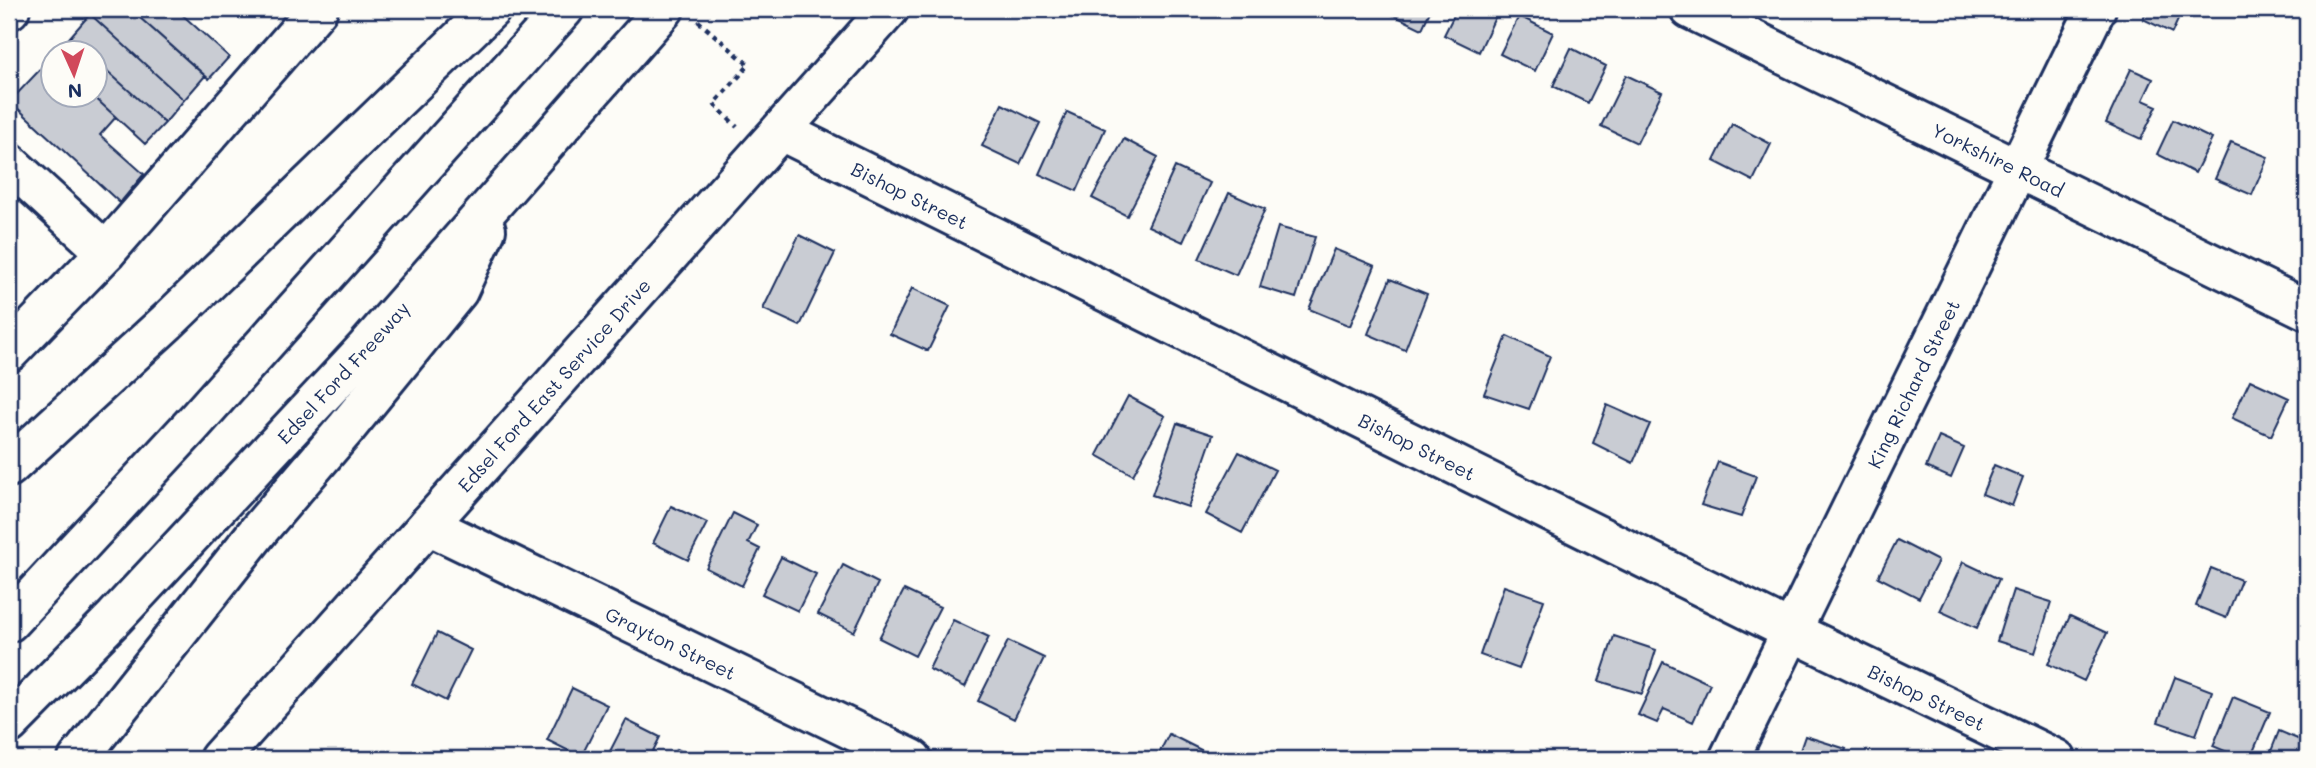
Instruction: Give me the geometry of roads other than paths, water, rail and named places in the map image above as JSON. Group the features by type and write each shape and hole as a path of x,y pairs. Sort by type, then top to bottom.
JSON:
{"main road":[{"path":"9,467 167,322 491,9"},
{"path":"9,622 191,426 564,9"},
{"name":"Edsel Ford East Service Drive","path":"219,759 889,9"},
{"name":"Yorkshire Road","path":"1690,9 2307,310"},
{"name":"King Richard Street","path":"1729,759 2096,9"},
{"path":"9,352 106,252 309,12"},
{"name":"Edsel Ford Freeway","path":"9,724 220,506 365,349 504,192 679,13"},
{"name":"Bishop Street","path":"771,141 2056,759"},
{"path":"9,163 106,252"},
{"path":"78,759 259,530 458,290 504,192"},
{"name":"Grayton Street","path":"428,525 912,759"}]}
